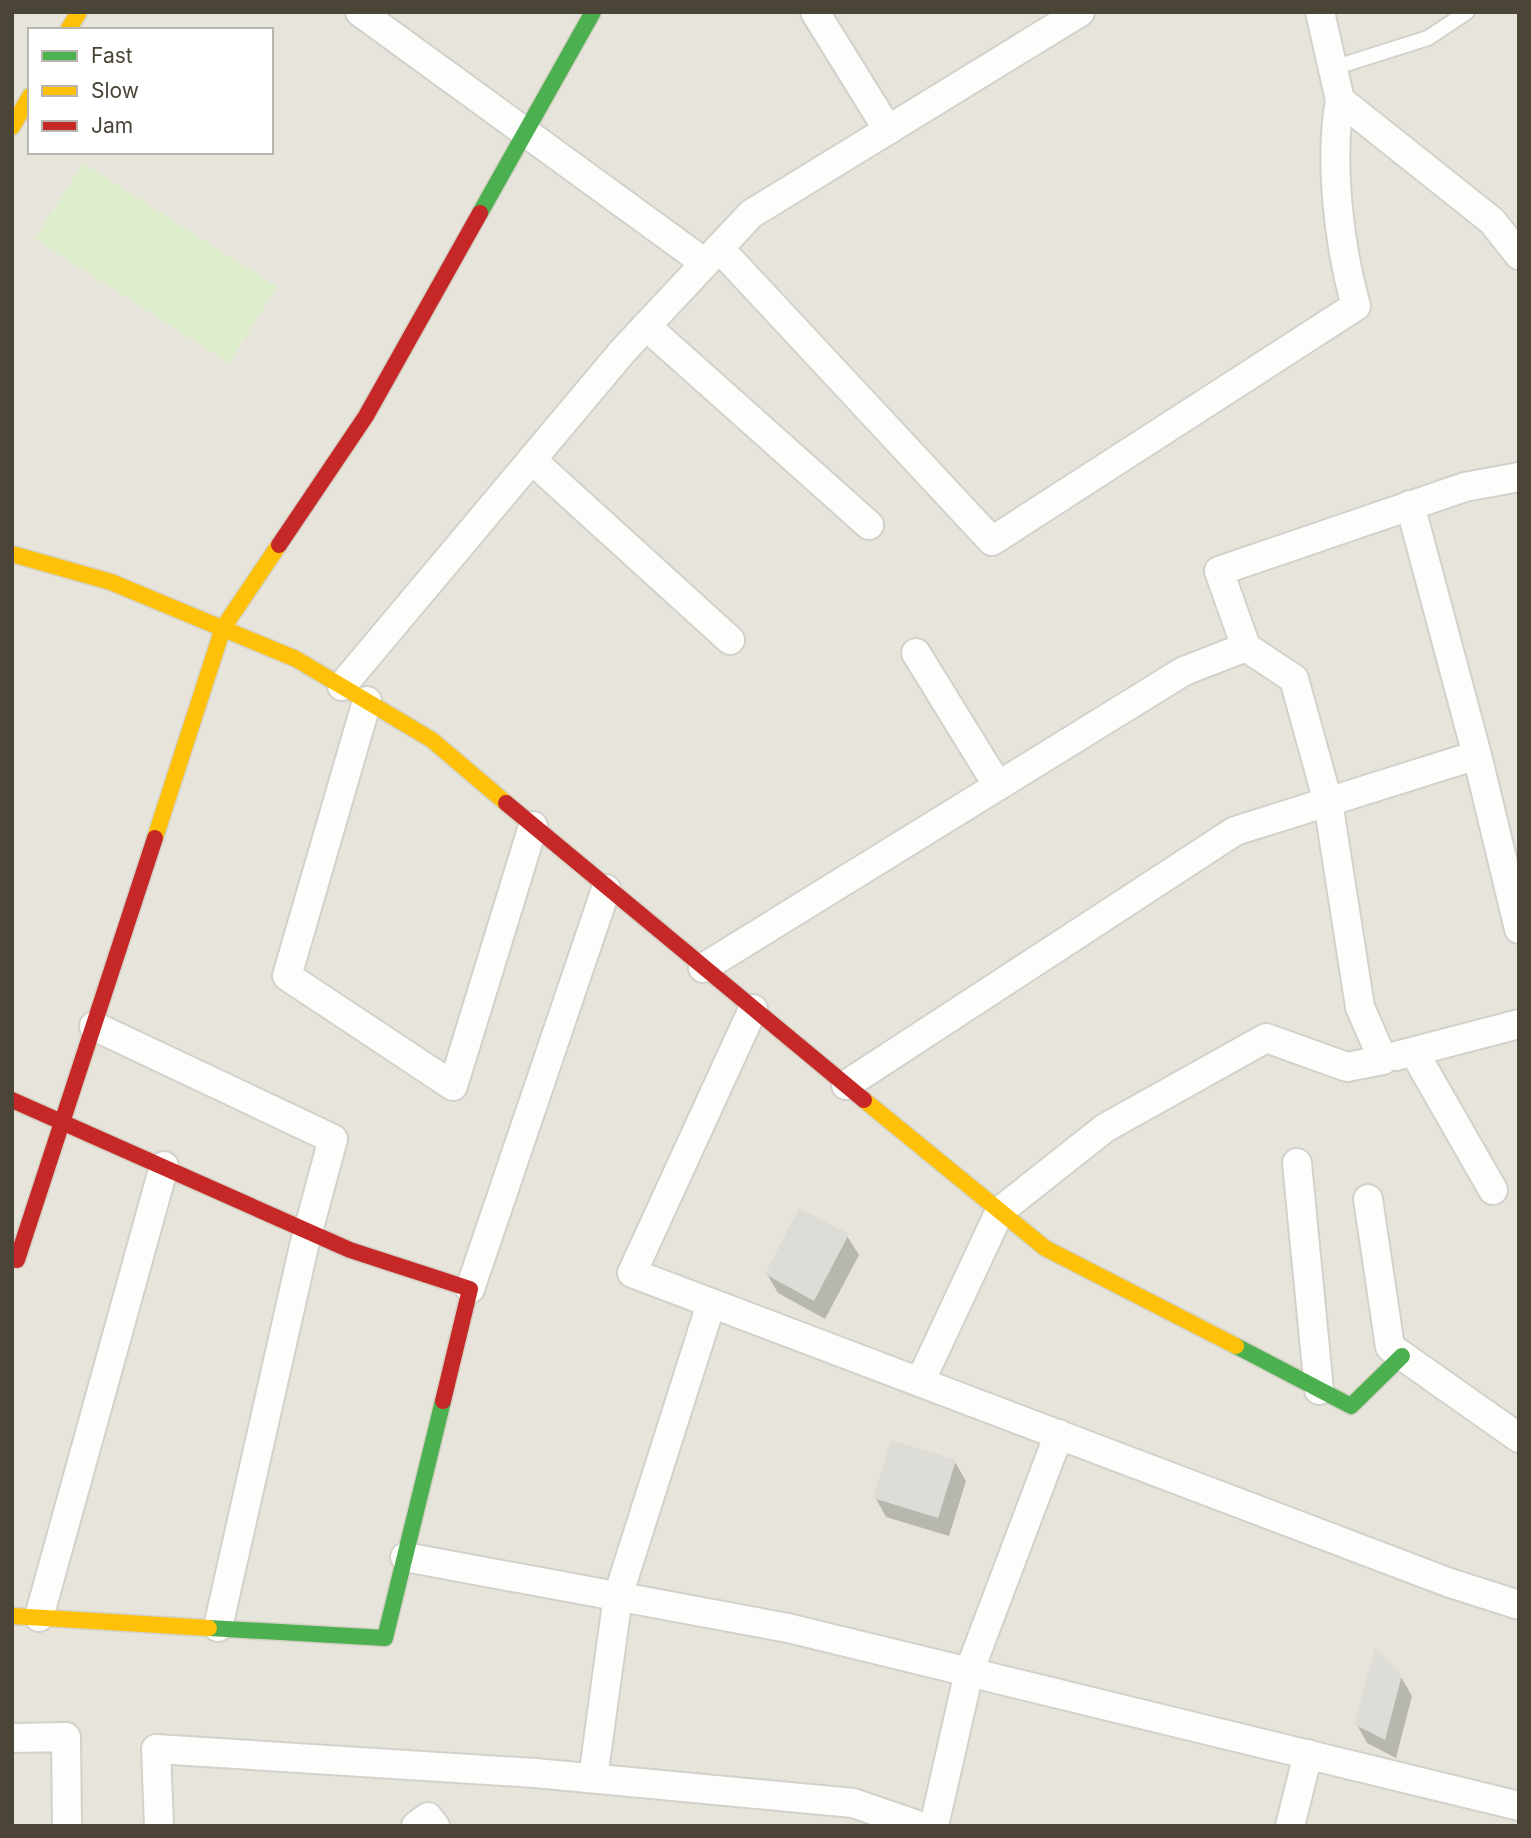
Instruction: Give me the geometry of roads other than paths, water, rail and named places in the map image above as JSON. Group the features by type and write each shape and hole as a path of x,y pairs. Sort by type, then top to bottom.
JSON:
{"street":[{"path":"69,28 79,12"},
{"path":"360,12 527,134 712,256 992,541 1356,306 1343,258 1336,126 1340,100 1320,12"},
{"path":"12,1258 17,1260 223,628 366,415 527,134 593,12"},
{"path":"815,12 888,130"},
{"path":"342,686 646,326 751,214 1080,12"},
{"path":"12,127 28,99"},
{"path":"1340,100 1492,221 1519,255"},
{"path":"646,326 869,525"},
{"path":"531,460 730,640"},
{"path":"1383,1060 1360,1007 1328,802 1294,679 1246,647 1219,571 1465,486 1519,477"},
{"path":"1410,505 1477,755 1519,929"},
{"path":"12,554 111,582 296,659 432,740 606,889 1045,1248 1351,1406 1402,1356"},
{"path":"703,968 1185,671 1246,647"},
{"path":"916,653 998,786"},
{"path":"367,701 287,976 453,1086 533,825"},
{"path":"846,1085 1235,831 1477,755"},
{"path":"164,1166 26,1617 385,1638 470,1289 606,889"},
{"path":"753,1009 632,1273 1450,1583 1519,1605"},
{"path":"920,1382 1000,1211 1105,1128 1266,1038 1347,1067 1519,1024"},
{"path":"94,1026 334,1139 308,1231 218,1627"},
{"path":"1414,1052 1493,1191"},
{"path":"12,1100 350,1250 470,1289"},
{"path":"1297,1163 1319,1390"},
{"path":"1368,1199 1390,1347 1519,1438"},
{"path":"593,1778 618,1597 711,1304"},
{"path":"934,1826 969,1672 1059,1434"},
{"path":"405,1556 788,1628 1519,1806"},
{"path":"12,1738 66,1737 68,1826"},
{"path":"159,1826 156,1749 593,1778 828,1813 853,1803 920,1826"},
{"path":"1290,1826 1308,1754"},
{"path":"416,1826 428,1817 435,1826"}],"lane":[{"path":"1333,68 1428,38 1467,12"}]}
